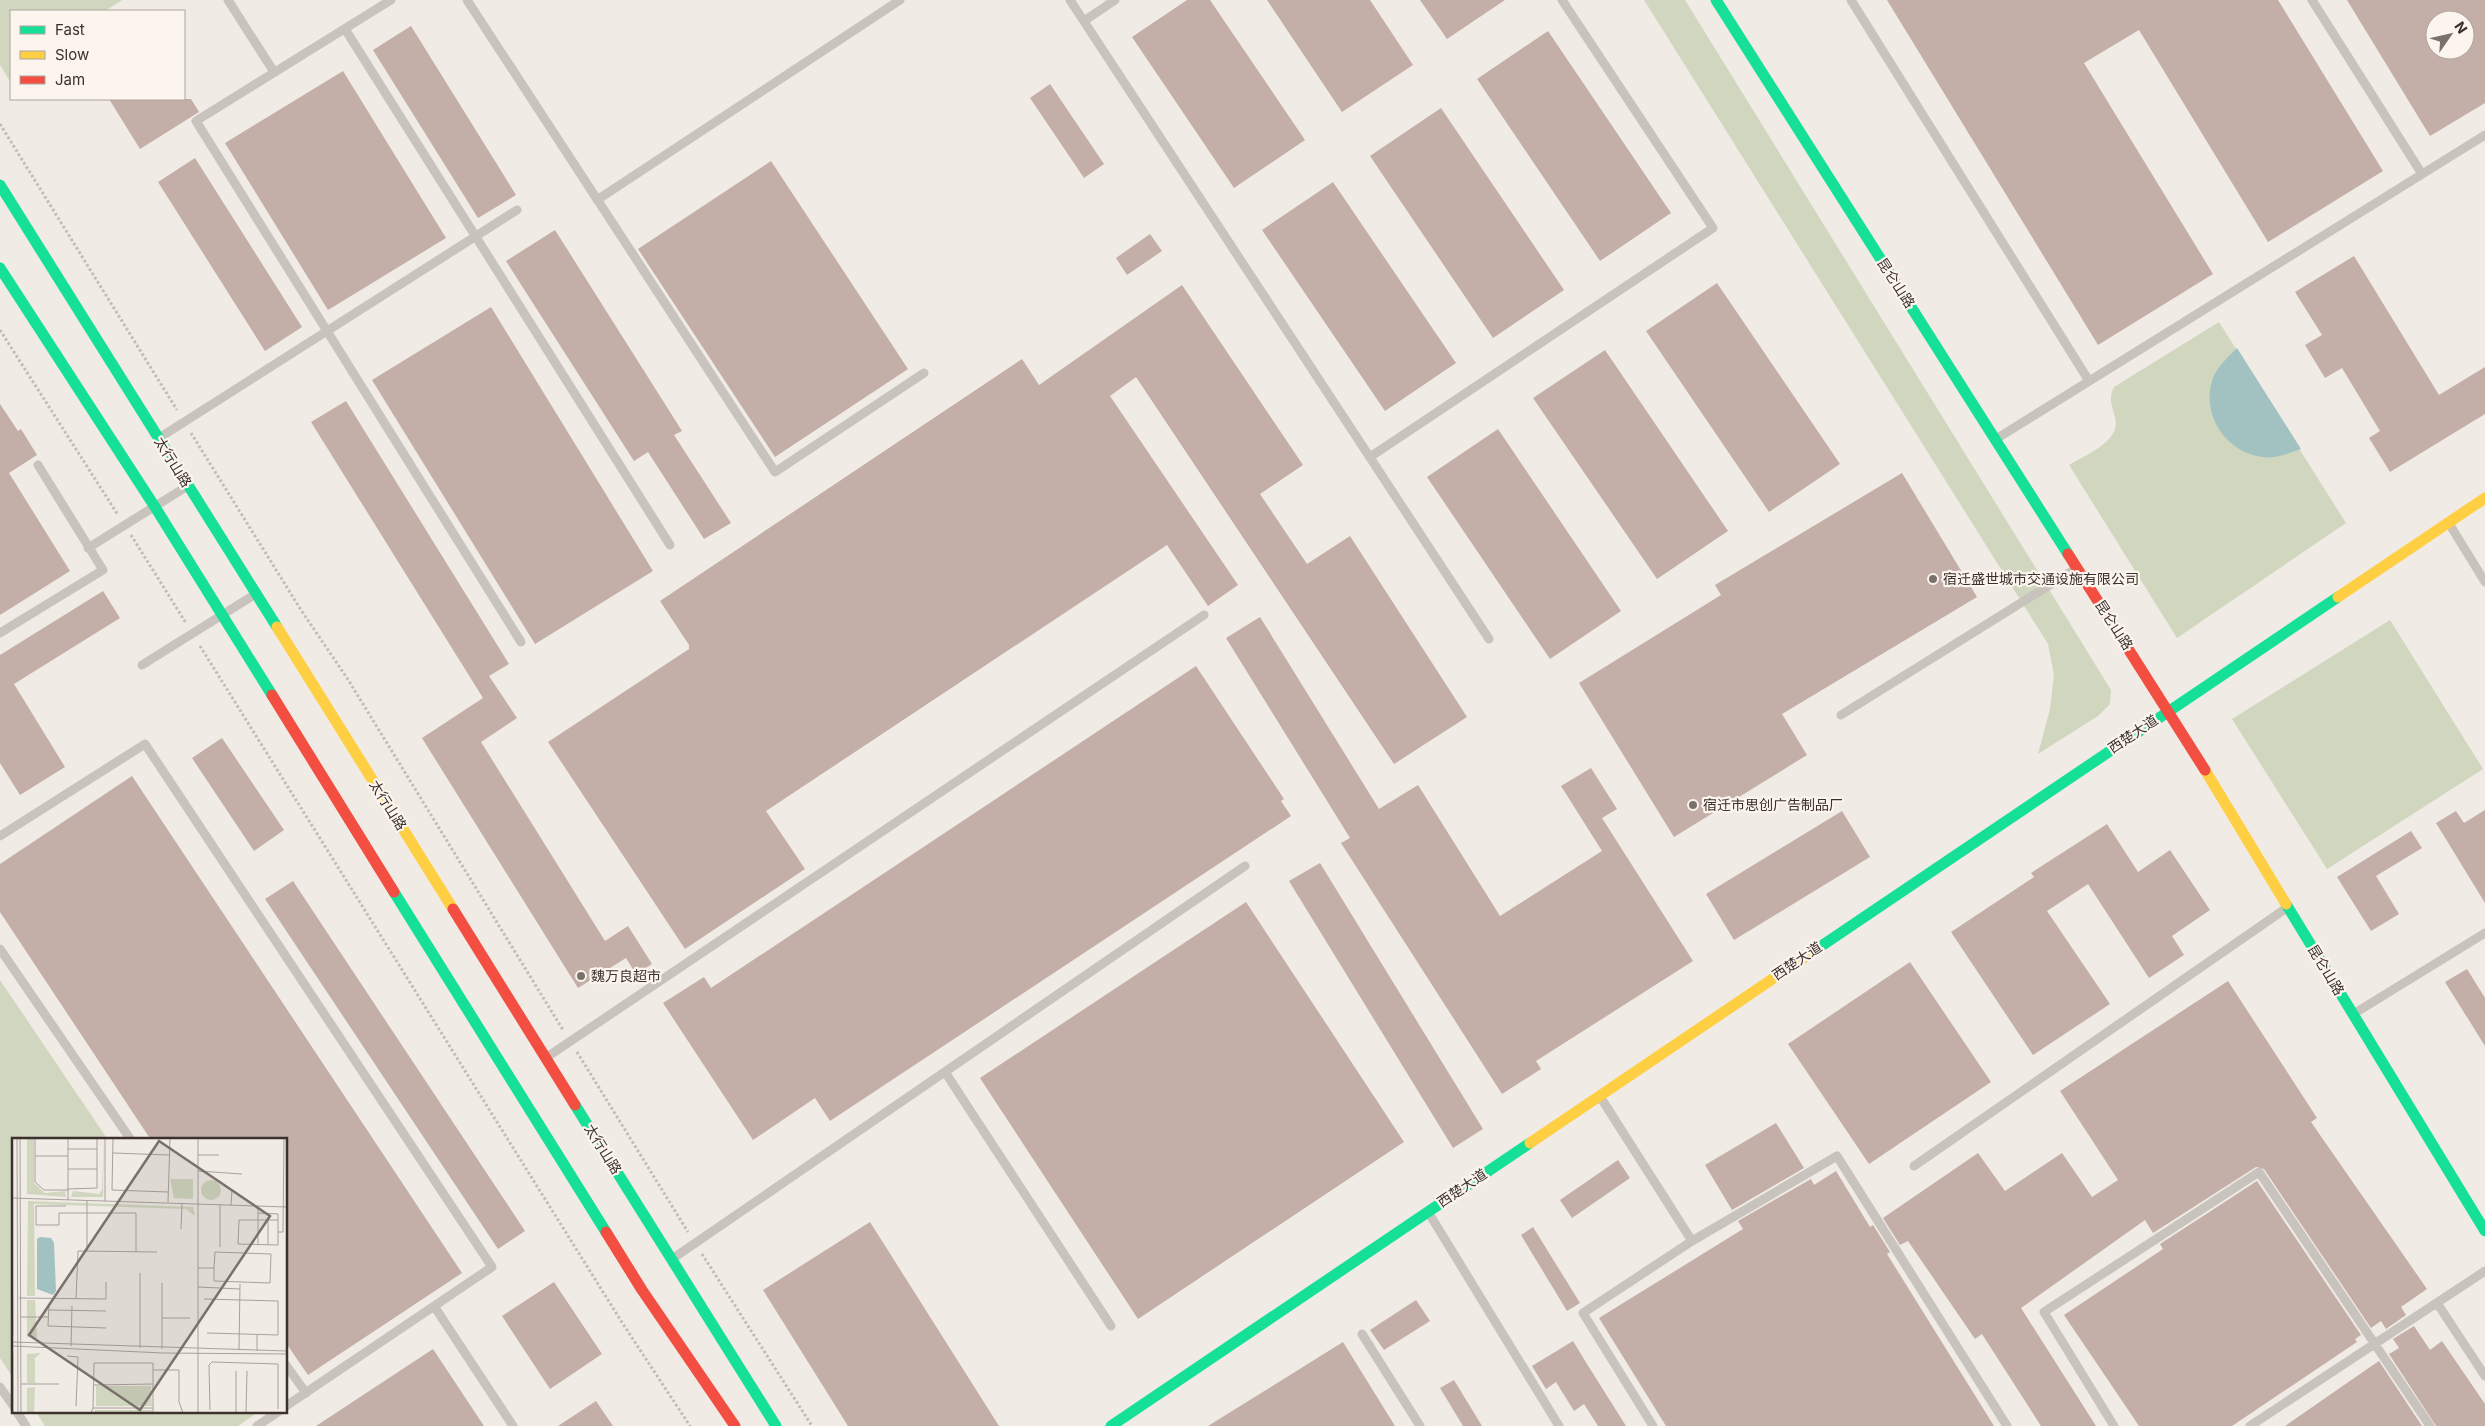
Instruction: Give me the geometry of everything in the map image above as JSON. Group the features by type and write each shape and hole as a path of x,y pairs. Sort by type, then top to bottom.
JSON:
{"street":[{"name":"昆仑山路","path":"1716,0 2168,710 2485,1232"},
{"name":"太行山路","path":"0,185 776,1426"},
{"path":"0,268 155,506 642,1290 735,1426"},
{"name":"西楚大道","path":"1111,1426 2168,710 2485,498"}],"lane":[{"path":"228,0 274,72"},
{"path":"391,0 196,121 521,642"},
{"path":"467,0 774,472 924,372"},
{"path":"597,200 900,0"},
{"path":"1070,0 1489,639"},
{"path":"1084,21 1115,0"},
{"path":"1370,457 1714,228 1562,0"},
{"path":"1852,0 2089,381"},
{"path":"2312,0 2422,174"},
{"path":"345,29 670,545"},
{"path":"1996,440 2485,135"},
{"path":"158,438 518,210"},
{"path":"0,633 103,570 38,465"},
{"path":"88,548 188,486"},
{"path":"2449,522 2485,582"},
{"path":"1841,715 2078,568"},
{"path":"142,665 256,594"},
{"path":"546,1058 1204,614"},
{"path":"0,836 145,744 492,1267 288,1405"},
{"path":"672,1259 1245,866"},
{"path":"1914,1166 2288,907"},
{"path":"2353,1014 2485,933"},
{"path":"0,949 130,1138"},
{"path":"945,1072 1111,1326"},
{"path":"1599,1095 1692,1241"},
{"path":"1653,1426 1583,1314 1692,1241 1837,1156 2007,1426"},
{"path":"2114,1426 2044,1312 2259,1172 2430,1426"},
{"path":"1428,1211 1559,1426"},
{"path":"2250,1426 2485,1271"},
{"path":"2437,1303 2485,1376"},
{"path":"434,1306 513,1426"},
{"path":"1362,1334 1420,1426"},
{"path":"288,1368 306,1393"},
{"path":"0,1387 12,1404"},
{"path":"18,1414 26,1426"},
{"path":"257,1426 275,1414"}],"path":[{"path":"0,124 301,610 352,687 570,1041 812,1426"},
{"path":"0,330 125,525 623,1324 690,1426"}],"green space":[{"path":"0,0 122,0 107,10 10,10 10,81 0,65"},
{"path":"1644,0 1685,0 2111,690 2110,704 2098,716 2038,754 2050,709 2054,675 2048,644"},
{"path":"2219,322 2346,523 2177,638 2069,465 2101,446 2113,433 2116,426 2111,399 2114,387"},
{"path":"2390,620 2483,769 2327,869 2232,719"},
{"path":"0,980 107,1138 12,1138 12,1376 0,1358"},
{"path":"37,1414 255,1414 238,1426 45,1426"}],"water":[{"path":"2237,348 2301,449 2273,457 2250,454 2227,440 2219,429 2213,418 2210,405 2213,378"}],"building":[{"path":"1187,0 1210,0 1305,140 1234,188 1132,37"},
{"path":"1267,0 1370,0 1413,65 1342,112"},
{"path":"1420,0 1505,0 1447,39"},
{"path":"1887,0 2278,0 2383,171 2268,242 2139,30 2084,63 2213,274 2098,345"},
{"path":"2347,0 2485,0 2485,103 2430,136"},
{"path":"411,26 516,195 478,218 373,50"},
{"path":"1548,31 1671,213 1600,261 1477,79"},
{"path":"343,71 446,238 328,310 225,143"},
{"path":"1050,84 1104,164 1084,178 1030,98"},
{"path":"191,99 199,112 140,149 110,100"},
{"path":"1441,108 1564,290 1493,338 1370,156"},
{"path":"195,158 302,327 265,351 158,182"},
{"path":"771,161 908,369 775,457 638,249"},
{"path":"1333,182 1456,363 1385,411 1262,230"},
{"path":"555,230 682,431 674,435 731,523 704,539 648,452 634,461 506,261"},
{"path":"1150,234 1162,251 1127,275 1116,258"},
{"path":"2354,256 2439,395 2485,367 2485,414 2390,472 2369,438 2380,431 2342,368 2325,378 2305,345 2322,335 2295,292"},
{"path":"1717,283 1840,464 1769,512 1646,331"},
{"path":"1182,285 1303,465 1260,494 1307,564 1350,536 1467,717 1394,764 1136,377 1110,396 1238,585 1208,606 1167,545 766,811 805,869 685,949 548,742 689,649 689,645 660,601 1022,359 1039,385"},
{"path":"491,307 653,571 535,644 372,380"},
{"path":"1605,350 1728,531 1657,579 1533,398"},
{"path":"346,401 509,664 489,676 517,718 481,742 605,941 628,926 652,964 636,974 626,958 578,988 422,738 483,698 311,422"},
{"path":"0,404 18,431 21,429 37,455 9,473 70,571 0,615"},
{"path":"1498,429 1621,611 1550,659 1427,477"},
{"path":"1902,473 1977,597 1782,714 1807,755 1674,837 1579,683 1721,595 1715,585"},
{"path":"103,591 120,618 14,684 65,767 20,795 0,763 0,655"},
{"path":"1260,617 1379,809 1418,785 1500,916 1602,851 1561,786 1591,768 1617,809 1602,818 1693,961 1536,1061 1541,1069 1502,1094 1341,843 1350,838 1226,638"},
{"path":"1196,666 1284,799 1281,801 1291,816 830,1121 815,1098 753,1140 663,1003 704,977 711,988"},
{"path":"222,738 284,830 254,851 192,758"},
{"path":"132,776 462,1273 308,1375 288,1346 288,1138 150,1138 0,912 0,864"},
{"path":"2485,810 2485,903 2436,823 2456,811 2464,823"},
{"path":"1842,811 1870,857 1734,940 1706,894"},
{"path":"2107,824 2138,872 2170,850 2210,910 2172,936 2184,955 2149,978 2088,884 2047,911 2110,1004 2033,1055 1951,932 2034,877 2031,873"},
{"path":"2411,831 2422,848 2376,876 2399,914 2371,931 2337,877"},
{"path":"1320,863 1483,1129 1453,1148 1289,881"},
{"path":"293,881 525,1231 498,1249 265,899"},
{"path":"1246,902 1404,1142 1138,1319 980,1078"},
{"path":"1910,962 1991,1082 1869,1164 1788,1044"},
{"path":"2467,969 2485,998 2485,1046 2445,982"},
{"path":"2228,981 2317,1118 2311,1122 2427,1289 2401,1307 2406,1315 2386,1329 2381,1321 2371,1328 2264,1169 2256,1167 2153,1233 2145,1220 2021,1308 2096,1426 2041,1426 1982,1334 1975,1339 1908,1241 1900,1245 1883,1218 1978,1153 2005,1191 2062,1153 2092,1197 2118,1180 2060,1091"},
{"path":"1776,1123 1804,1168 1732,1210 1705,1165"},
{"path":"1618,1160 1630,1178 1572,1218 1560,1200"},
{"path":"1836,1171 1870,1227 1873,1225 1890,1252 1887,1254 1994,1426 1666,1426 1599,1318 1743,1229 1738,1221 1811,1179 1814,1185"},
{"path":"2257,1181 2361,1335 2355,1339 2357,1342 2232,1426 2139,1426 2064,1315 2163,1249 2160,1244"},
{"path":"870,1222 999,1426 848,1426 763,1290"},
{"path":"1533,1227 1580,1303 1567,1311 1521,1235"},
{"path":"554,1282 602,1354 550,1389 502,1316"},
{"path":"1416,1300 1430,1321 1384,1350 1370,1330"},
{"path":"2414,1326 2430,1350 2442,1341 2485,1404 2485,1426 2436,1426 2389,1354 2399,1348 2393,1339"},
{"path":"1573,1341 1626,1426 1598,1426 1584,1404 1574,1411 1556,1382 1546,1389 1532,1366"},
{"path":"1343,1342 1395,1426 1208,1426"},
{"path":"433,1349 484,1426 316,1426"},
{"path":"2379,1361 2422,1426 2285,1426 2373,1365"},
{"path":"1454,1380 1482,1426 1463,1426 1440,1388"},
{"path":"596,1401 613,1426 558,1426"}],"traffic: fast":[{"path":"1716,0 2068,554"},
{"path":"0,185 277,627"},
{"path":"0,268 155,507 272,695"},
{"path":"1808,955 2338,597"},
{"path":"394,892 606,1232"},
{"path":"2286,904 2485,1231"},
{"path":"575,1105 776,1426"},
{"path":"1111,1426 1530,1143"}],"traffic: slow":[{"path":"2338,597 2485,498"},
{"path":"277,627 453,909"},
{"path":"2205,770 2286,904"},
{"path":"1530,1143 1808,955"}],"traffic: jam":[{"path":"2068,554 2205,770"},
{"path":"272,695 394,892"},
{"path":"453,909 575,1105"},
{"path":"606,1232 642,1290 735,1426"}],"place":[{"name":"宿迁盛世城市交通设施有限公司","path":"1933,579"},
{"name":"宿迁市思创广告制品厂","path":"1693,805"},
{"name":"魏万良超市","path":"581,976"}]}
